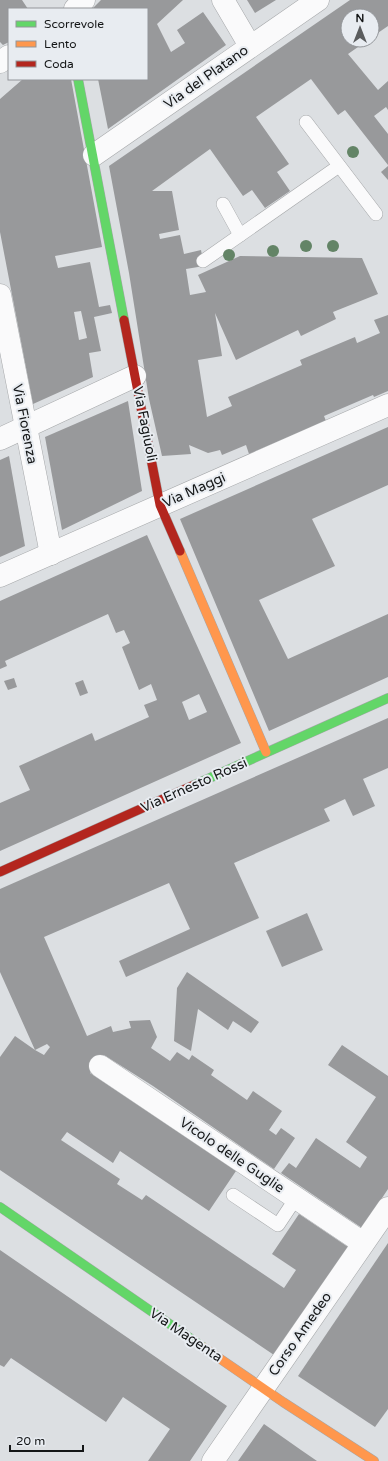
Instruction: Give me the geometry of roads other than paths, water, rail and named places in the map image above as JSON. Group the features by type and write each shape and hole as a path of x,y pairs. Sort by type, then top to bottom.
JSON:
{"street":[{"path":"76,8 84,0"},
{"path":"223,0 250,46"},
{"name":"Via del Platano","path":"94,155 318,0"},
{"name":"Via Fagiuoli","path":"78,80 94,155 123,274 135,376 160,505 266,752"},
{"name":"Via Fiorenza","path":"0,295 51,554"},
{"path":"0,439 135,376"},
{"name":"Via Maggi","path":"0,576 388,405"},
{"name":"Via Ernesto Rossi","path":"0,872 388,698"},
{"name":"Vicolo delle Guglie","path":"100,1066 364,1243"},
{"name":"Via Magenta","path":"0,1207 263,1388 374,1461"},
{"name":"Corso Amedeo","path":"213,1461 388,1208"}],"lane":[{"path":"306,122 376,214"},
{"path":"203,261 339,166"},
{"path":"223,204 240,235"},
{"path":"233,1195 278,1225 296,1198"}]}
